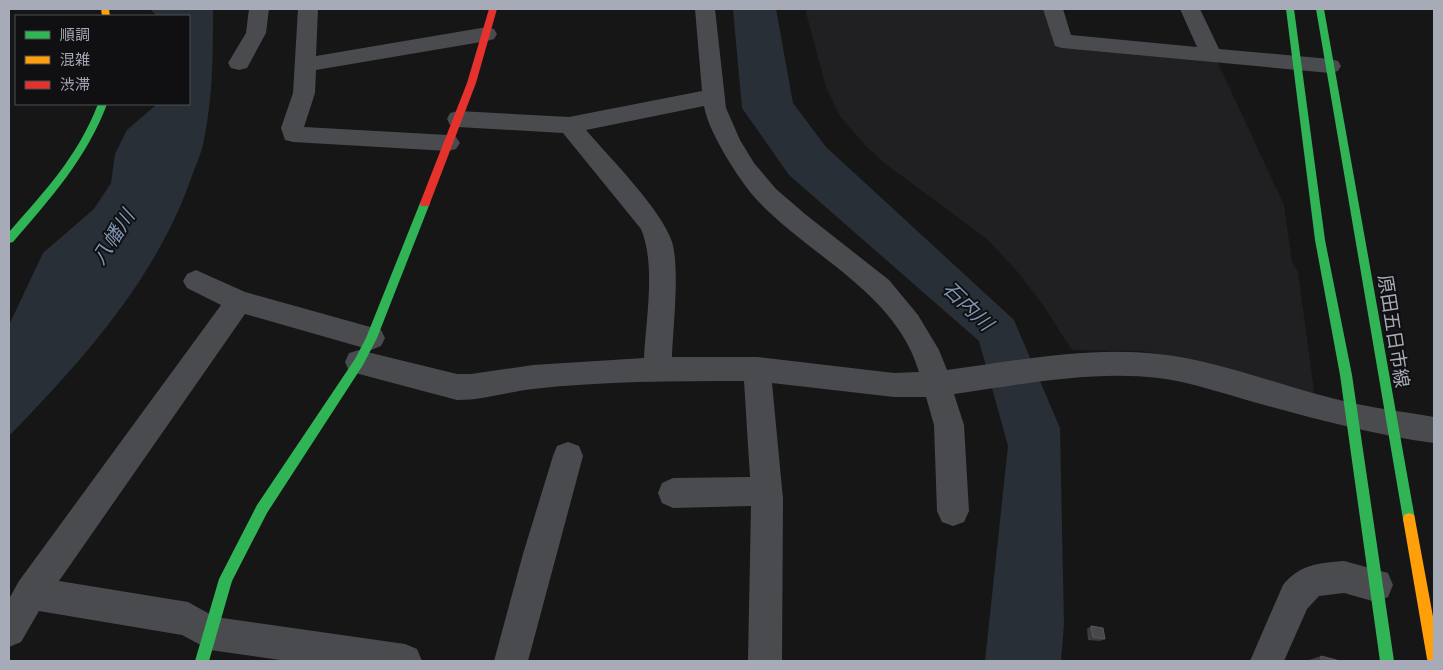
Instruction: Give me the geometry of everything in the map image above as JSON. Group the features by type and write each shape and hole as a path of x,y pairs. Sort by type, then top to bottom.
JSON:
{"main road":[{"path":"206,647 226,579 262,509 365,350 458,119 487,34 493,9"},
{"path":"1290,9 1320,240 1352,416 1387,661"},
{"name":"原田五日市線","path":"1320,9 1364,250 1391,423 1434,659"},
{"path":"9,240 92,133 102,105"}],"street":[{"path":"239,63 256,33 259,9"},
{"path":"308,9 304,93 292,128 293,134 448,144"},
{"path":"705,9 715,108 729,141 746,169 767,195 796,221 880,288 908,323 944,383 949,425 953,510"},
{"path":"1053,9 1062,42 1330,66"},
{"path":"1190,9 1211,55"},
{"path":"306,65 487,34"},
{"path":"458,119 569,125 715,96"},
{"path":"569,125 651,224 659,242 662,260 658,369"},
{"path":"196,281 239,301 456,386 471,387 533,377 658,369 756,369 894,385 944,383 1094,364 1158,366 1194,373 1352,416 1434,430"},
{"path":"9,630 31,593 239,301"},
{"path":"756,369 766,491 765,661"},
{"path":"511,661 539,554 568,456"},
{"path":"673,493 766,491"},
{"path":"1267,661 1296,597 1303,586 1313,580 1326,577 1344,577 1376,585"},
{"path":"31,593 188,619 206,647 405,661"}],"shaded area":[{"path":"805,9 1046,9 1057,46 1217,61 1284,205 1292,262 1298,272 1314,391 1311,394 1191,360 1142,351 1072,350 1043,305 1016,270 987,239 883,162 864,144 840,116 826,87"}],"water":[{"name":"八幡川","path":"150,9 213,9 211,94 200,154 175,217 157,252 136,286 89,349 9,436 9,325 43,253 94,209 111,183 115,154 127,130 156,105 190,105 190,15 156,15"},
{"name":"石内川","path":"733,9 776,9 793,103 826,147 1014,320 1060,428 1064,625 1061,661 985,661 1008,446 979,341 789,175 742,108"}],"building":[{"path":"1091,626 1103,628 1105,639 1093,637"},
{"path":"1321,656 1340,661 1321,661"}],"traffic: fast":[{"path":"1290,9 1320,240 1346,375 1387,661"},
{"path":"1320,9 1409,519"},
{"path":"9,239 63,176 75,159 95,123 102,105"},
{"path":"202,661 226,579 262,509 359,362 371,338 425,203"}],"traffic: slow":[{"path":"105,9 106,15"},
{"path":"1409,519 1434,659"}],"traffic: jam":[{"path":"425,203 471,83 493,9"}]}
